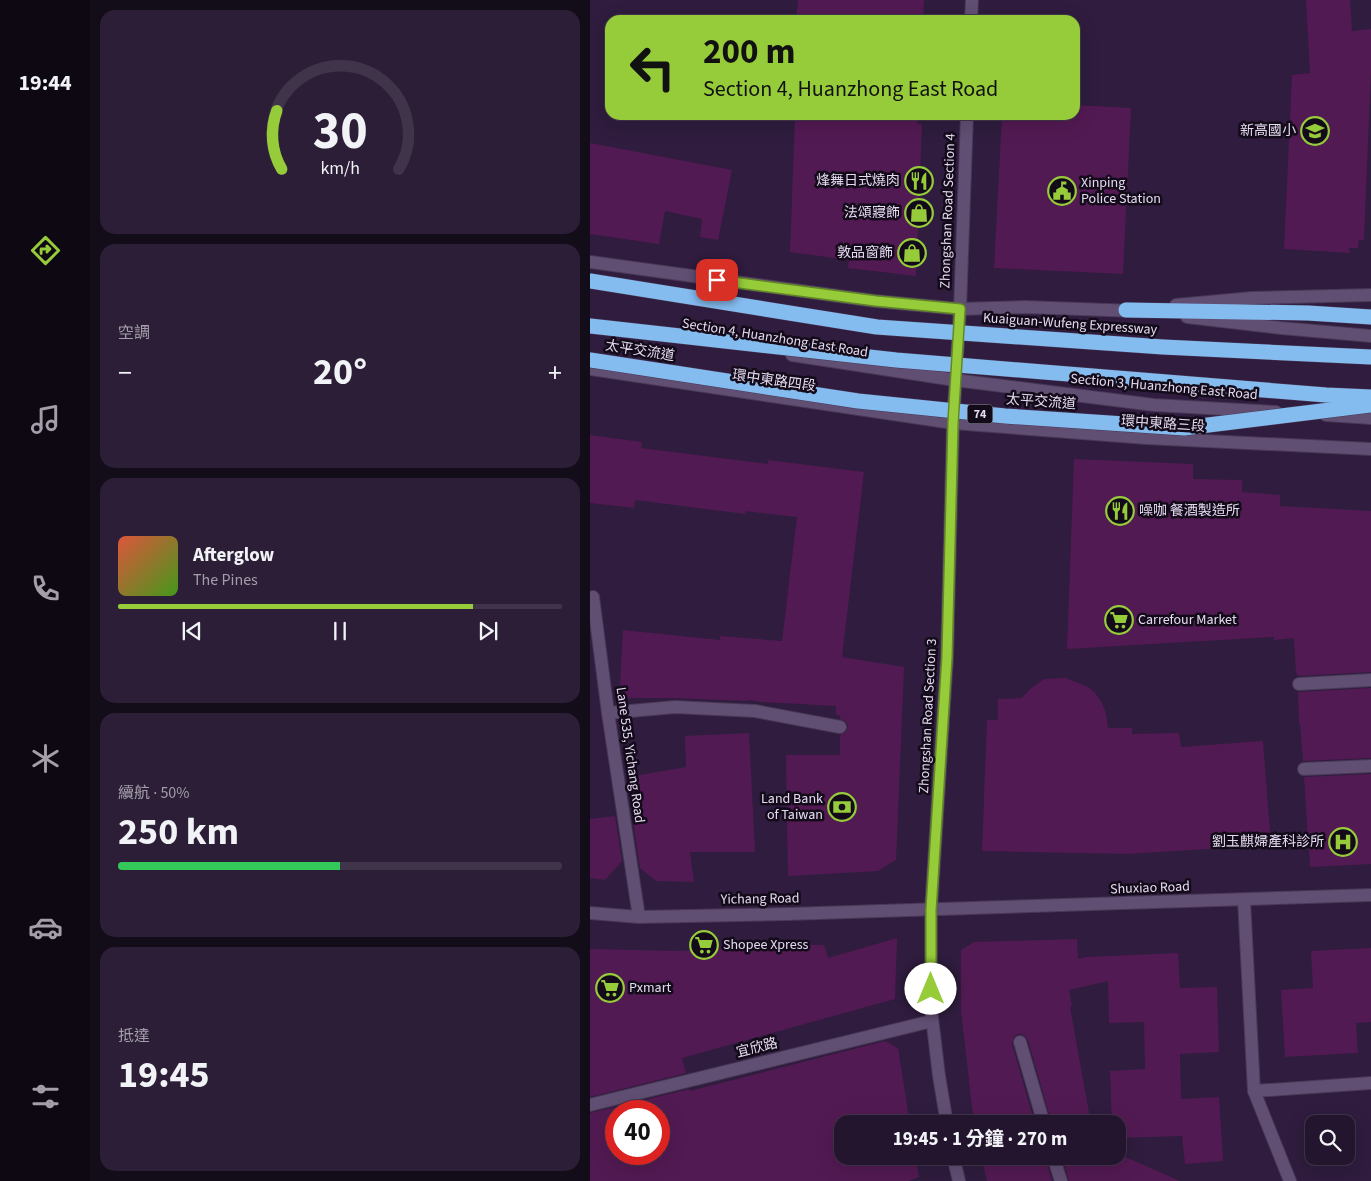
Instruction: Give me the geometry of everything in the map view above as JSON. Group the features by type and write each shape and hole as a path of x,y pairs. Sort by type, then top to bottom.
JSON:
{"highway":[{"name":"Kuaiguan-Wufeng Expressway","path":"590,281 877,327 1163,347 1371,357"},
{"path":"1126,310 1371,316"},
{"path":"590,325 896,360 1371,397"},
{"name":"太平交流道","path":"590,360 858,401 1005,416 1184,428 1371,405"}],"street":[{"path":"971,15 972,0"},
{"name":"Zhongshan Road Section 4","path":"960,309 967,120"},
{"path":"590,262 876,301 960,309 1025,307 1126,310 1371,336"},
{"path":"1126,310 1252,298 1371,295"},
{"name":"Zhongshan Road Section 3","path":"946,1115 931,1009 931,910 947,657 953,423 960,309"},
{"name":"Section 4, Huanzhong East Road","path":"590,325 955,380"},
{"name":"環中東路四段","path":"590,369 953,423"},
{"name":"Section 3, Huanzhong East Road","path":"955,380 1154,404 1371,418"},
{"name":"環中東路三段","path":"953,423 1146,438 1371,449"},
{"name":"Lane 535, Yichang Road","path":"593,597 608,713 639,917"},
{"path":"1299,684 1371,680"},
{"path":"608,713 675,707 755,711 840,727"},
{"path":"1304,769 1371,766"},
{"name":"Shuxiao Road","path":"931,910 1371,895"},
{"path":"1244,900 1254,1091 1290,1181"},
{"name":"Yichang Road","path":"590,913 639,917 931,910"},
{"name":"宜欣路","path":"590,1105 932,1021"},
{"path":"1020,1042 1041,1115"},
{"path":"1254,1091 1371,1083"},
{"path":"955,1165 959,1181"},
{"path":"1057,1165 1061,1181"}],"building":[{"path":"798,0 924,0 923,15 796,15"},
{"name":"新高國小","path":"1306,0 1350,0 1352,31 1371,29 1364,240 1359,240 1358,248 1349,248 1350,253 1284,249 1292,75 1310,73"},
{"name":"Xinping Police Station","path":"1080,105 1131,108 1123,274 994,268 1002,120 1080,120"},
{"path":"795,120 917,120 917,124 922,124 916,276 848,268 849,260 790,252"},
{"path":"590,143 732,170 718,240 700,237 702,219 665,211 659,244 590,234"},
{"path":"590,435 642,442 641,448 768,464 768,460 864,472 842,657 904,667 896,860 878,871 788,876 786,755 840,755 840,735 846,732 848,725 840,719 840,715 836,715 836,706 747,700 624,698 620,685 623,630 720,640 720,636 782,641 797,517 745,511 745,514 635,500 634,508 590,503"},
{"path":"1074,459 1193,464 1193,479 1242,480 1242,492 1280,495 1280,506 1371,511 1371,672 1298,676 1298,673 1296,674 1294,638 1274,640 1274,637 1067,649"},
{"path":"1066,678 1088,687 1095,693 1106,713 1108,728 1132,728 1132,734 1179,733 1181,747 1263,741 1271,845 1127,854 982,851 987,720 998,720 998,699 1022,698 1044,679"},
{"path":"1371,688 1371,758 1303,761 1298,692"},
{"path":"749,733 755,852 690,852 694,882 656,881 640,868 629,777 686,767 685,736"},
{"path":"1371,774 1371,864 1310,867 1304,777"},
{"path":"615,816 622,861 605,880 590,878 590,819"},
{"path":"897,938 895,999 682,1058 686,1073 590,1097 590,949 679,951 767,945 824,945 828,958"},
{"path":"1077,939 1078,959 1086,957 1178,953 1180,988 1217,987 1219,1052 1180,1054 1181,1099 1219,1097 1223,1161 1185,1164 1182,1136 1126,1138 1126,1115 1112,1115 1110,1071 1145,1069 1144,1022 1109,1023 1108,981 1069,990 1072,1006 1070,1007 1089,1115 1049,1115 1028,1040 1025,1036 1017,1034 1012,1044 1032,1115 973,1115 961,1011 961,950 974,942"},
{"path":"1371,948 1371,1022 1356,1023 1358,1053 1285,1057 1281,990 1313,988 1311,951"},
{"path":"885,1041 898,1048 909,1115 834,1115 834,1165 917,1165 919,1177 909,1181 590,1181 590,1113 605,1109 605,1165 670,1165 670,1100 644,1100 690,1089 690,1091"},
{"path":"1126,1157 1180,1181 1069,1181 1065,1165 1126,1165"},
{"path":"983,1165 1048,1165 1052,1181 987,1181"}],"place":[{"name":"新高國小","path":"1315,131"},
{"name":"烽舞日式燒肉","path":"919,181"},
{"name":"Xinping Police Station","path":"1062,191"},
{"name":"法頌寢飾","path":"919,213"},
{"name":"敦品窗飾","path":"912,253"},
{"name":"噪咖 餐酒製造所","path":"1120,511"},
{"name":"Carrefour Market","path":"1119,620"},
{"name":"Land Bank of Taiwan","path":"842,807"},
{"name":"劉玉麒婦產科診所","path":"1343,842"},
{"name":"Shopee Xpress","path":"704,945"},
{"name":"Pxmart","path":"610,988"}],"route":[{"path":"717,280 876,301 960,309 953,423 947,657 931,910 931,989"}]}
